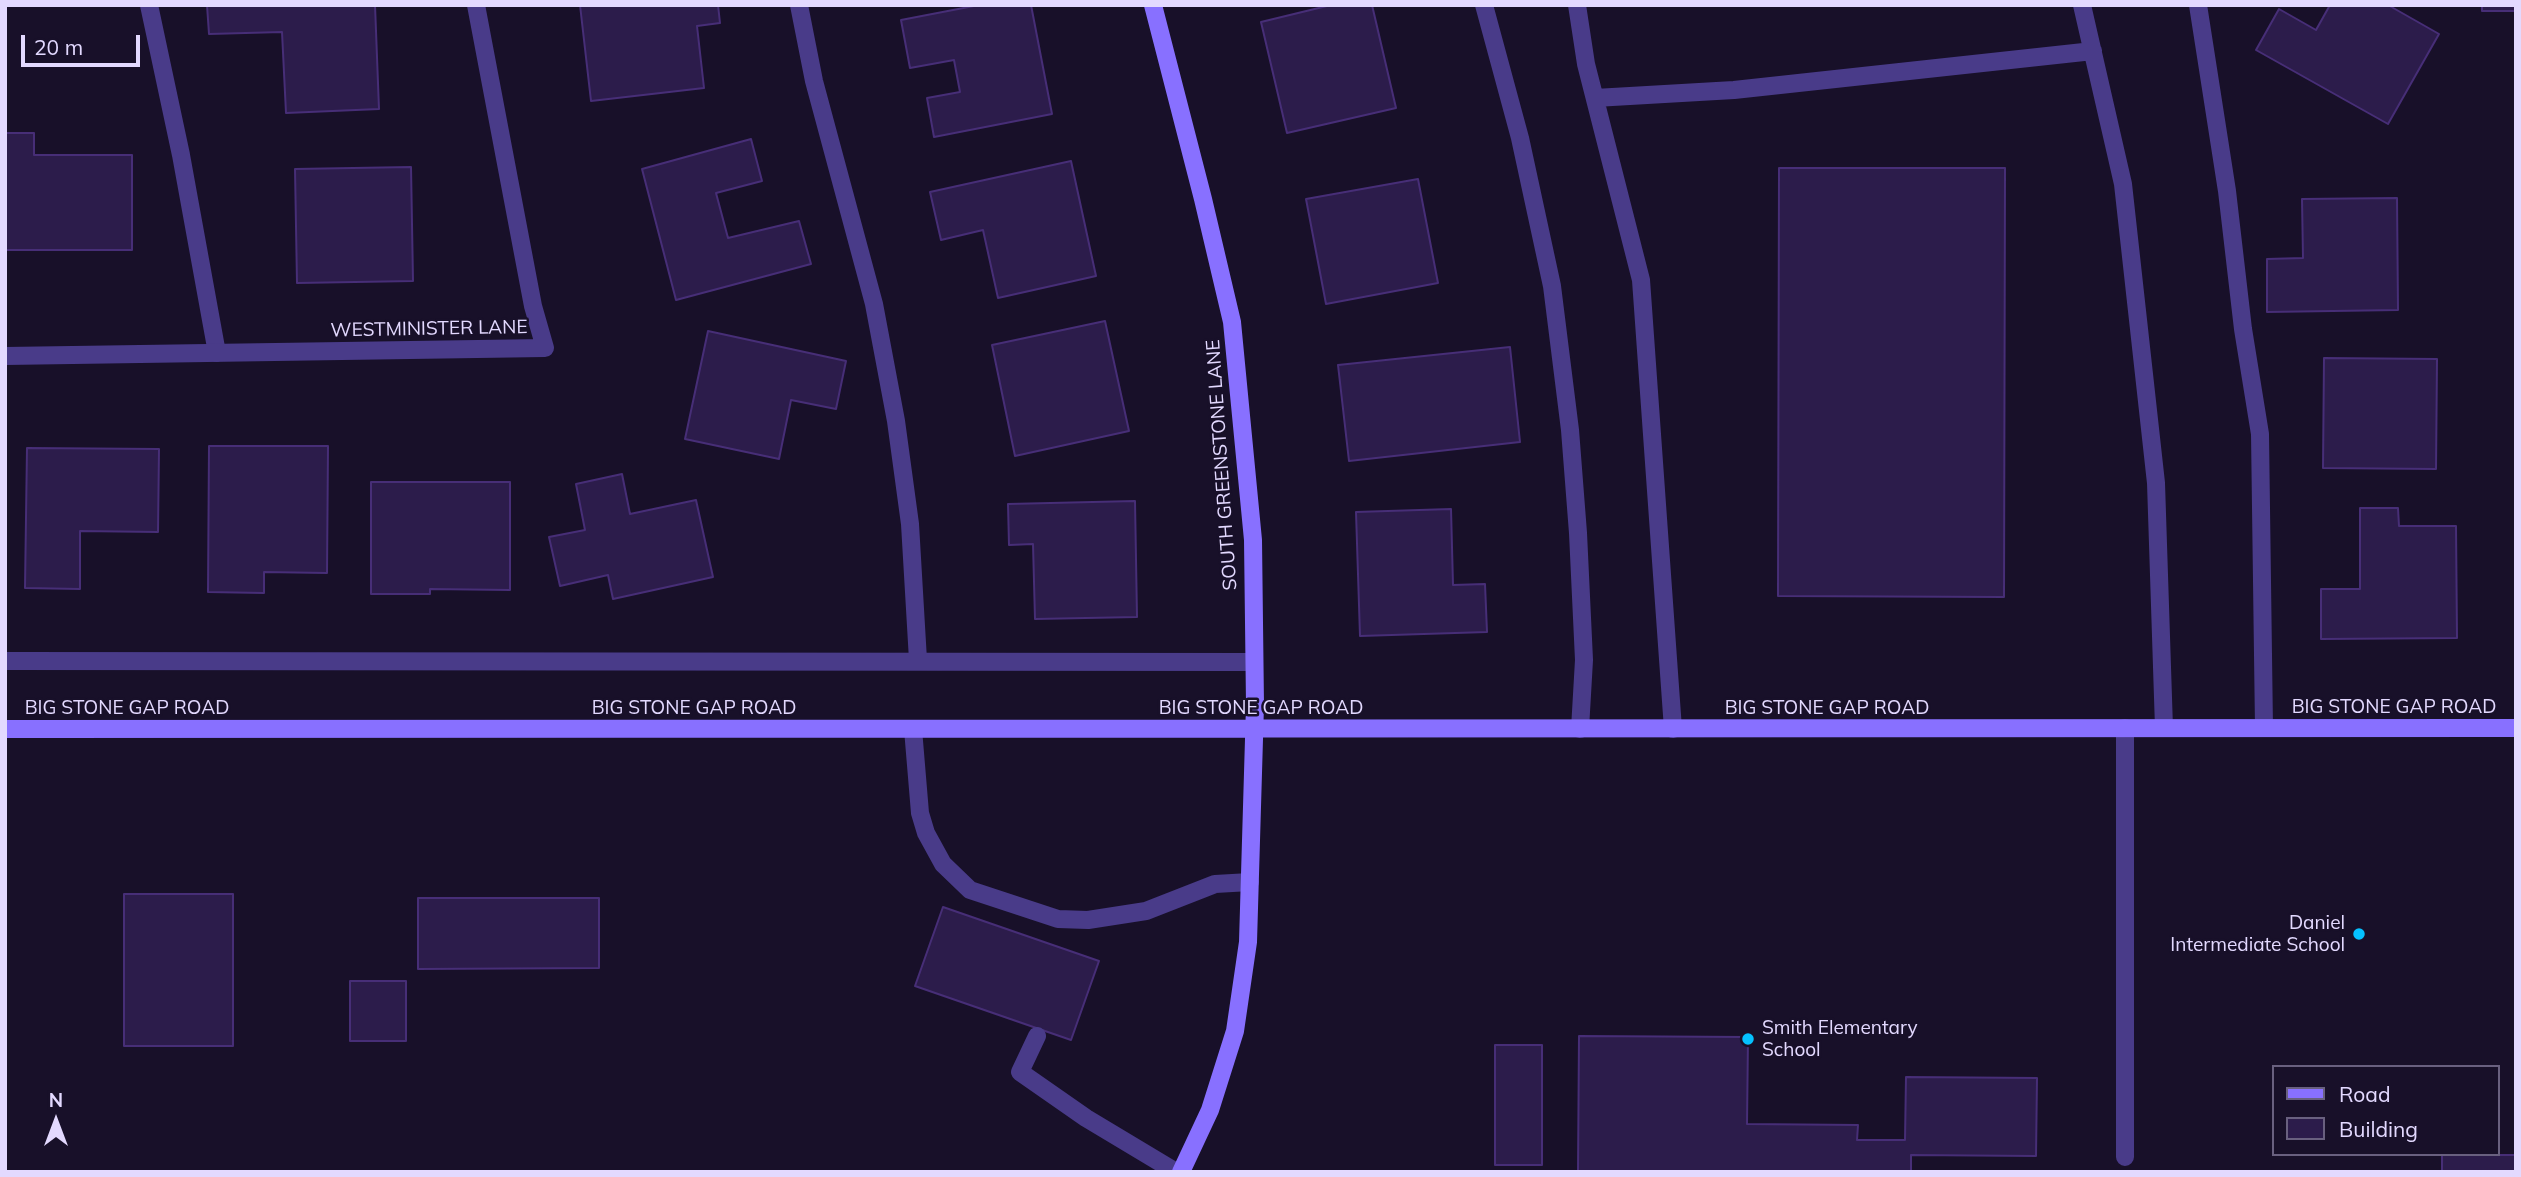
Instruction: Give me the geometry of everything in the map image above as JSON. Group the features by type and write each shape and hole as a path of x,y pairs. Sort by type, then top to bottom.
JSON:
{"street":[{"path":"149,5 181,155 217,353"},
{"name":"WESTMINISTER LANE","path":"5,356 545,348 533,306 476,5"},
{"path":"799,5 814,81 874,304 891,395 910,524 918,660"},
{"name":"SOUTH GREENSTONE LANE","path":"1153,5 1232,321 1253,540 1254,729 1248,942 1235,1031 1210,1110 1178,1172"},
{"path":"1484,5 1520,138 1552,286 1570,430 1578,533 1584,660 1580,729"},
{"path":"1577,5 1586,64 1641,280 1673,729"},
{"path":"2082,5 2123,184 2156,483 2164,728"},
{"path":"2198,5 2260,434 2264,728"},
{"path":"1594,98 1734,90 2093,51"},
{"path":"5,661 1254,662"},
{"path":"2125,728 2125,1157"},
{"name":"BIG STONE GAP ROAD","path":"5,729 2516,728"},
{"path":"913,729 920,813 926,833 943,864 970,890 1058,919 1088,920 1146,911 1215,884 1250,882"},
{"path":"1037,1036 1020,1072 1086,1118 1178,1172"}],"building":[{"path":"207,5 375,5 379,109 286,113 282,32 209,34"},
{"path":"580,5 718,5 720,23 697,26 704,88 591,101"},
{"path":"979,5 1031,5 1052,114 934,137 927,98 960,92 954,60 910,68 901,20"},
{"path":"1331,5 1372,5 1396,108 1287,133 1261,22"},
{"path":"2330,5 2388,5 2439,34 2388,124 2256,50 2279,9 2316,30"},
{"path":"2482,5 2516,5 2516,11 2482,11"},
{"path":"5,133 34,133 34,155 132,155 132,250 5,250"},
{"path":"751,139 762,181 716,193 728,238 799,221 811,264 676,300 642,169"},
{"path":"1071,161 1096,276 998,298 983,230 941,240 930,192"},
{"path":"411,167 413,281 297,283 295,169"},
{"path":"1779,168 2005,168 2004,597 1778,596"},
{"path":"1418,179 1438,283 1326,304 1306,199"},
{"path":"2397,198 2398,310 2267,312 2267,259 2303,258 2302,199"},
{"path":"1105,321 1129,431 1015,456 992,345"},
{"path":"708,331 846,361 836,409 791,400 779,459 685,439"},
{"path":"1510,347 1520,442 1349,461 1338,365"},
{"path":"2324,358 2437,359 2436,469 2323,468"},
{"path":"209,446 328,446 327,573 264,572 264,593 208,592"},
{"path":"27,448 159,449 158,532 80,531 80,589 25,588"},
{"path":"622,474 630,514 696,500 713,577 613,599 608,575 560,586 549,537 585,530 576,484"},
{"path":"371,482 510,482 510,590 430,589 430,594 371,594"},
{"path":"1135,501 1137,617 1035,619 1033,544 1009,545 1008,504"},
{"path":"2360,508 2398,508 2399,526 2456,526 2457,638 2321,639 2321,589 2360,589"},
{"path":"1451,509 1453,585 1485,584 1487,632 1360,636 1356,512"},
{"path":"124,894 233,894 233,1046 124,1046"},
{"path":"418,898 599,898 599,968 418,969"},
{"path":"943,907 1099,961 1071,1040 915,986"},
{"path":"350,981 406,981 406,1041 350,1041"},
{"path":"1579,1036 1748,1037 1747,1124 1858,1125 1857,1140 1905,1140 1906,1077 2037,1078 2036,1156 1911,1155 1911,1172 1578,1172"},
{"path":"1495,1045 1542,1045 1542,1165 1495,1165"},
{"path":"2516,1155 2516,1172 2442,1172 2442,1156"}],"place":[{"name":"Daniel Intermediate School","path":"2359,934"},
{"name":"Smith Elementary School","path":"1748,1039"}]}
